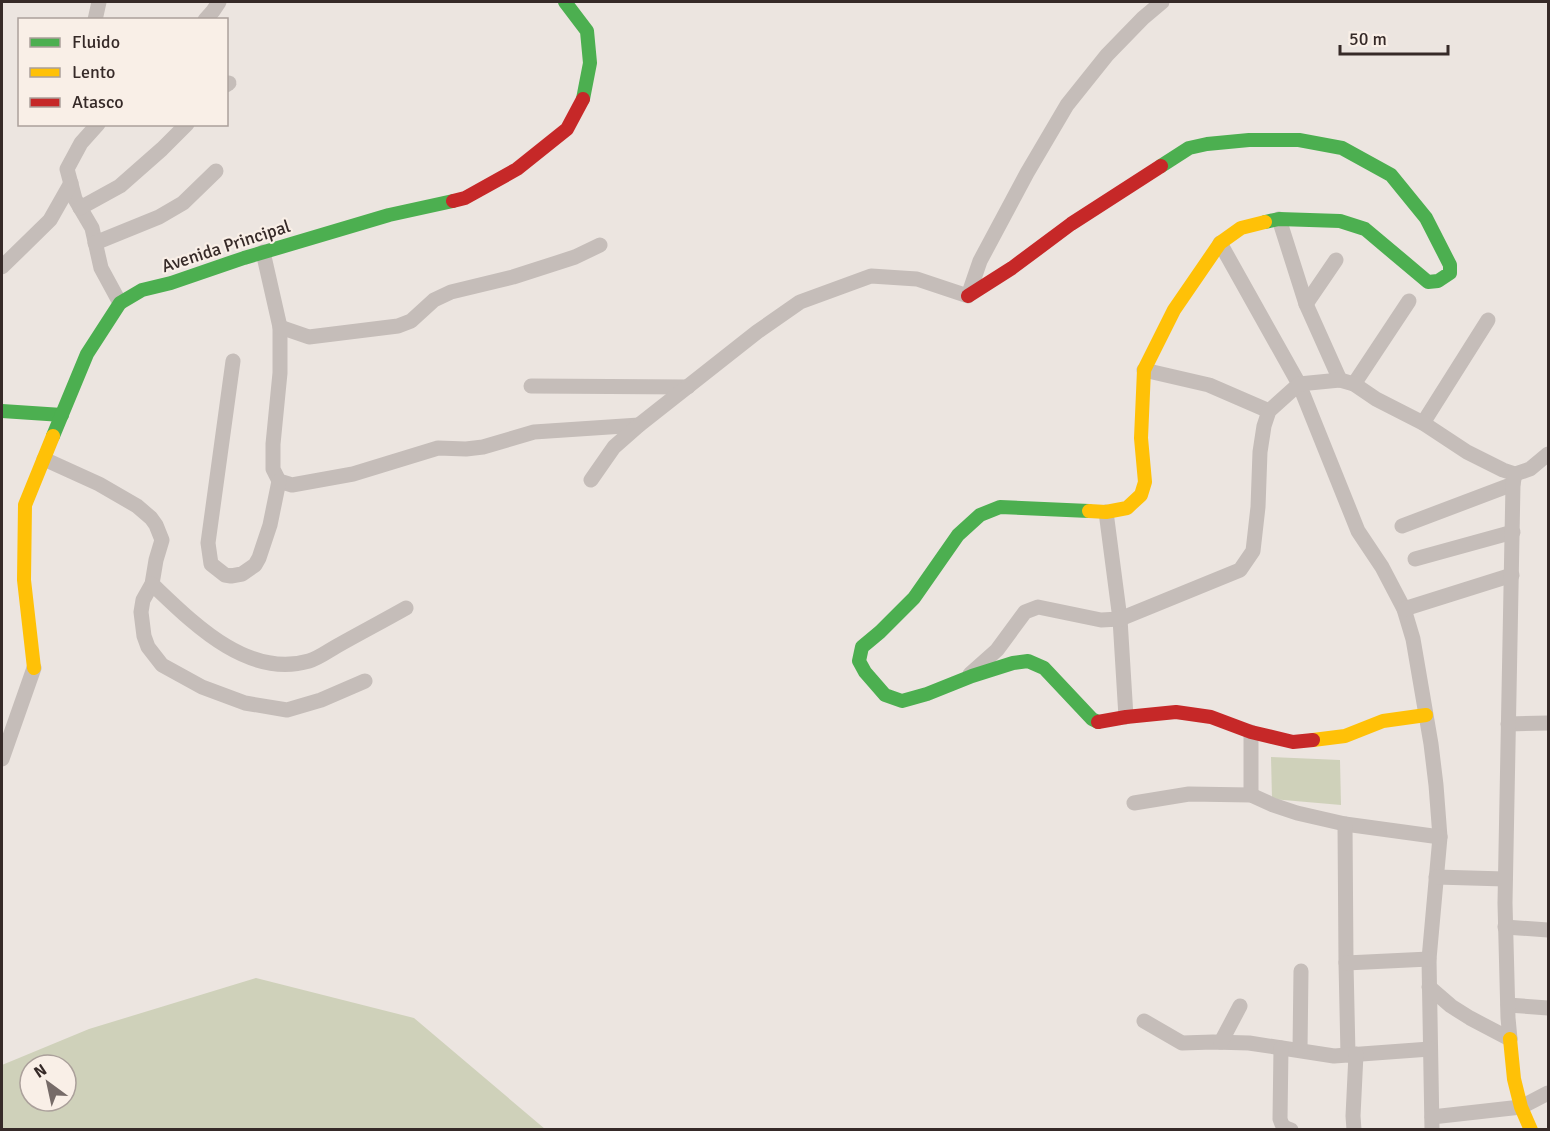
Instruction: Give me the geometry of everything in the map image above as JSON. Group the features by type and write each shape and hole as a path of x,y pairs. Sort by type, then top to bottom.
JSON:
{"street":[{"path":"95,18 99,2"},
{"path":"207,18 219,2"},
{"name":"Avenida Principal","path":"34,668 24,580 25,505 87,354 120,303 142,290 171,283 263,252 389,214 465,198 517,169 567,129 584,97 590,63 587,31 566,2"},
{"path":"968,296 980,261 1027,173 1067,105 1107,55 1162,2"},
{"path":"95,126 81,143 67,169 75,199 92,228 101,268 120,303"},
{"path":"80,208 120,186 185,126"},
{"path":"968,296 1012,268 1080,218 1189,148 1249,140 1299,140 1342,148 1391,175 1426,218 1450,265 1450,273 1438,281 1428,282 1365,229 1340,221 1279,219 1241,228 1220,243 1174,310 1144,370 1140,438 1145,482 1141,495 1127,508 1106,512 999,507 980,515 958,535 914,598 880,632 862,646 859,662 885,695 902,701 1013,663 1028,661 1044,668 1092,719 1099,722 1176,712 1211,717 1251,732 1293,742 1345,736 1383,721 1426,714"},
{"path":"95,243 159,217 183,203 216,171"},
{"path":"2,267 50,220 71,183"},
{"path":"1279,219 1306,304 1347,382 1423,423 1467,452 1503,470 1514,479"},
{"path":"1220,243 1299,384 1358,531 1382,567 1404,609 1413,639 1436,785 1440,837 1429,959 1432,1123 1521,1107 1548,1094"},
{"path":"280,327 309,337 398,326 411,321 434,300 451,292 513,277 575,257 600,245"},
{"path":"233,361 208,543 211,564 225,575 231,576 249,570 259,558 270,525 279,481 273,469 273,444 280,373 280,327 263,252"},
{"path":"1306,304 1336,260"},
{"path":"591,480 614,447 639,425 757,332 800,302 871,276 917,279 968,296"},
{"path":"1347,382 1409,301"},
{"path":"1423,423 1488,320"},
{"path":"1144,370 1209,385 1269,411"},
{"path":"966,678 997,650 1025,612 1038,607 1101,620 1120,619 1240,570 1253,551 1258,507 1260,452 1269,411 1299,384 1347,382"},
{"path":"531,386 688,387"},
{"path":"2,411 62,415"},
{"path":"279,481 292,485 343,476 438,448 483,447 534,432 639,425"},
{"path":"1402,526 1514,479 1548,454"},
{"path":"44,459 99,484 137,506 156,525 162,540 152,584 142,600 141,612 148,647 162,665 202,687 245,703 288,710 321,700 365,681"},
{"path":"1514,479 1505,927 1514,1079 1521,1107 1531,1130"},
{"path":"1106,512 1120,619 1126,717"},
{"path":"1415,559 1513,532"},
{"path":"1404,609 1512,575"},
{"path":"152,584 195,624 241,655 262,662 285,664 310,661 406,608"},
{"path":"2,759 34,668"},
{"path":"1508,724 1548,723"},
{"path":"1251,732 1251,795"},
{"path":"1134,803 1189,794 1251,795 1297,813 1345,824 1440,837"},
{"path":"1345,824 1346,963 1354,1130"},
{"path":"1436,877 1505,879"},
{"path":"1505,927 1548,930"},
{"path":"1346,963 1429,959"},
{"path":"1300,1050 1301,971"},
{"path":"1429,987 1451,1006 1510,1039"},
{"path":"1508,1005 1548,1008"},
{"path":"1221,1042 1240,1006"},
{"path":"1144,1021 1182,1043 1249,1043 1334,1056 1430,1049"},
{"path":"1281,1048 1281,1125 1291,1130"}],"green space":[{"path":"1271,757 1340,760 1341,805 1272,799"},
{"path":"256,978 414,1018 545,1129 2,1129 2,1065 18,1058 18,1113 78,1113 78,1053 31,1053 89,1029"}],"traffic: fast":[{"path":"565,2 587,31 590,63 583,99"},
{"path":"1161,166 1189,148 1207,144 1249,140 1299,140 1342,148 1391,175 1426,218 1450,265 1450,273 1438,281 1428,282 1365,229 1340,221 1279,219 1265,222"},
{"path":"53,436 87,354 120,303 142,290 389,215 453,201"},
{"path":"2,411 62,415"},
{"path":"1089,511 1000,507 980,515 958,535 914,598 862,647 859,661 865,672 885,695 902,701 927,694 972,676 1013,663 1028,661 1044,668 1092,719 1098,722"}],"traffic: slow":[{"path":"1089,511 1106,512 1127,508 1141,495 1145,482 1141,438 1144,370 1174,310 1220,243 1241,228 1265,222"},
{"path":"34,668 24,580 25,505 53,436"},
{"path":"1313,740 1345,736 1383,721 1426,715"},
{"path":"1510,1039 1514,1079 1521,1107 1531,1130"}],"traffic: jam":[{"path":"453,201 465,198 517,169 567,129 583,99"},
{"path":"968,296 1012,268 1071,224 1161,166"},
{"path":"1098,722 1176,712 1211,717 1251,732 1293,742 1313,740"}]}
